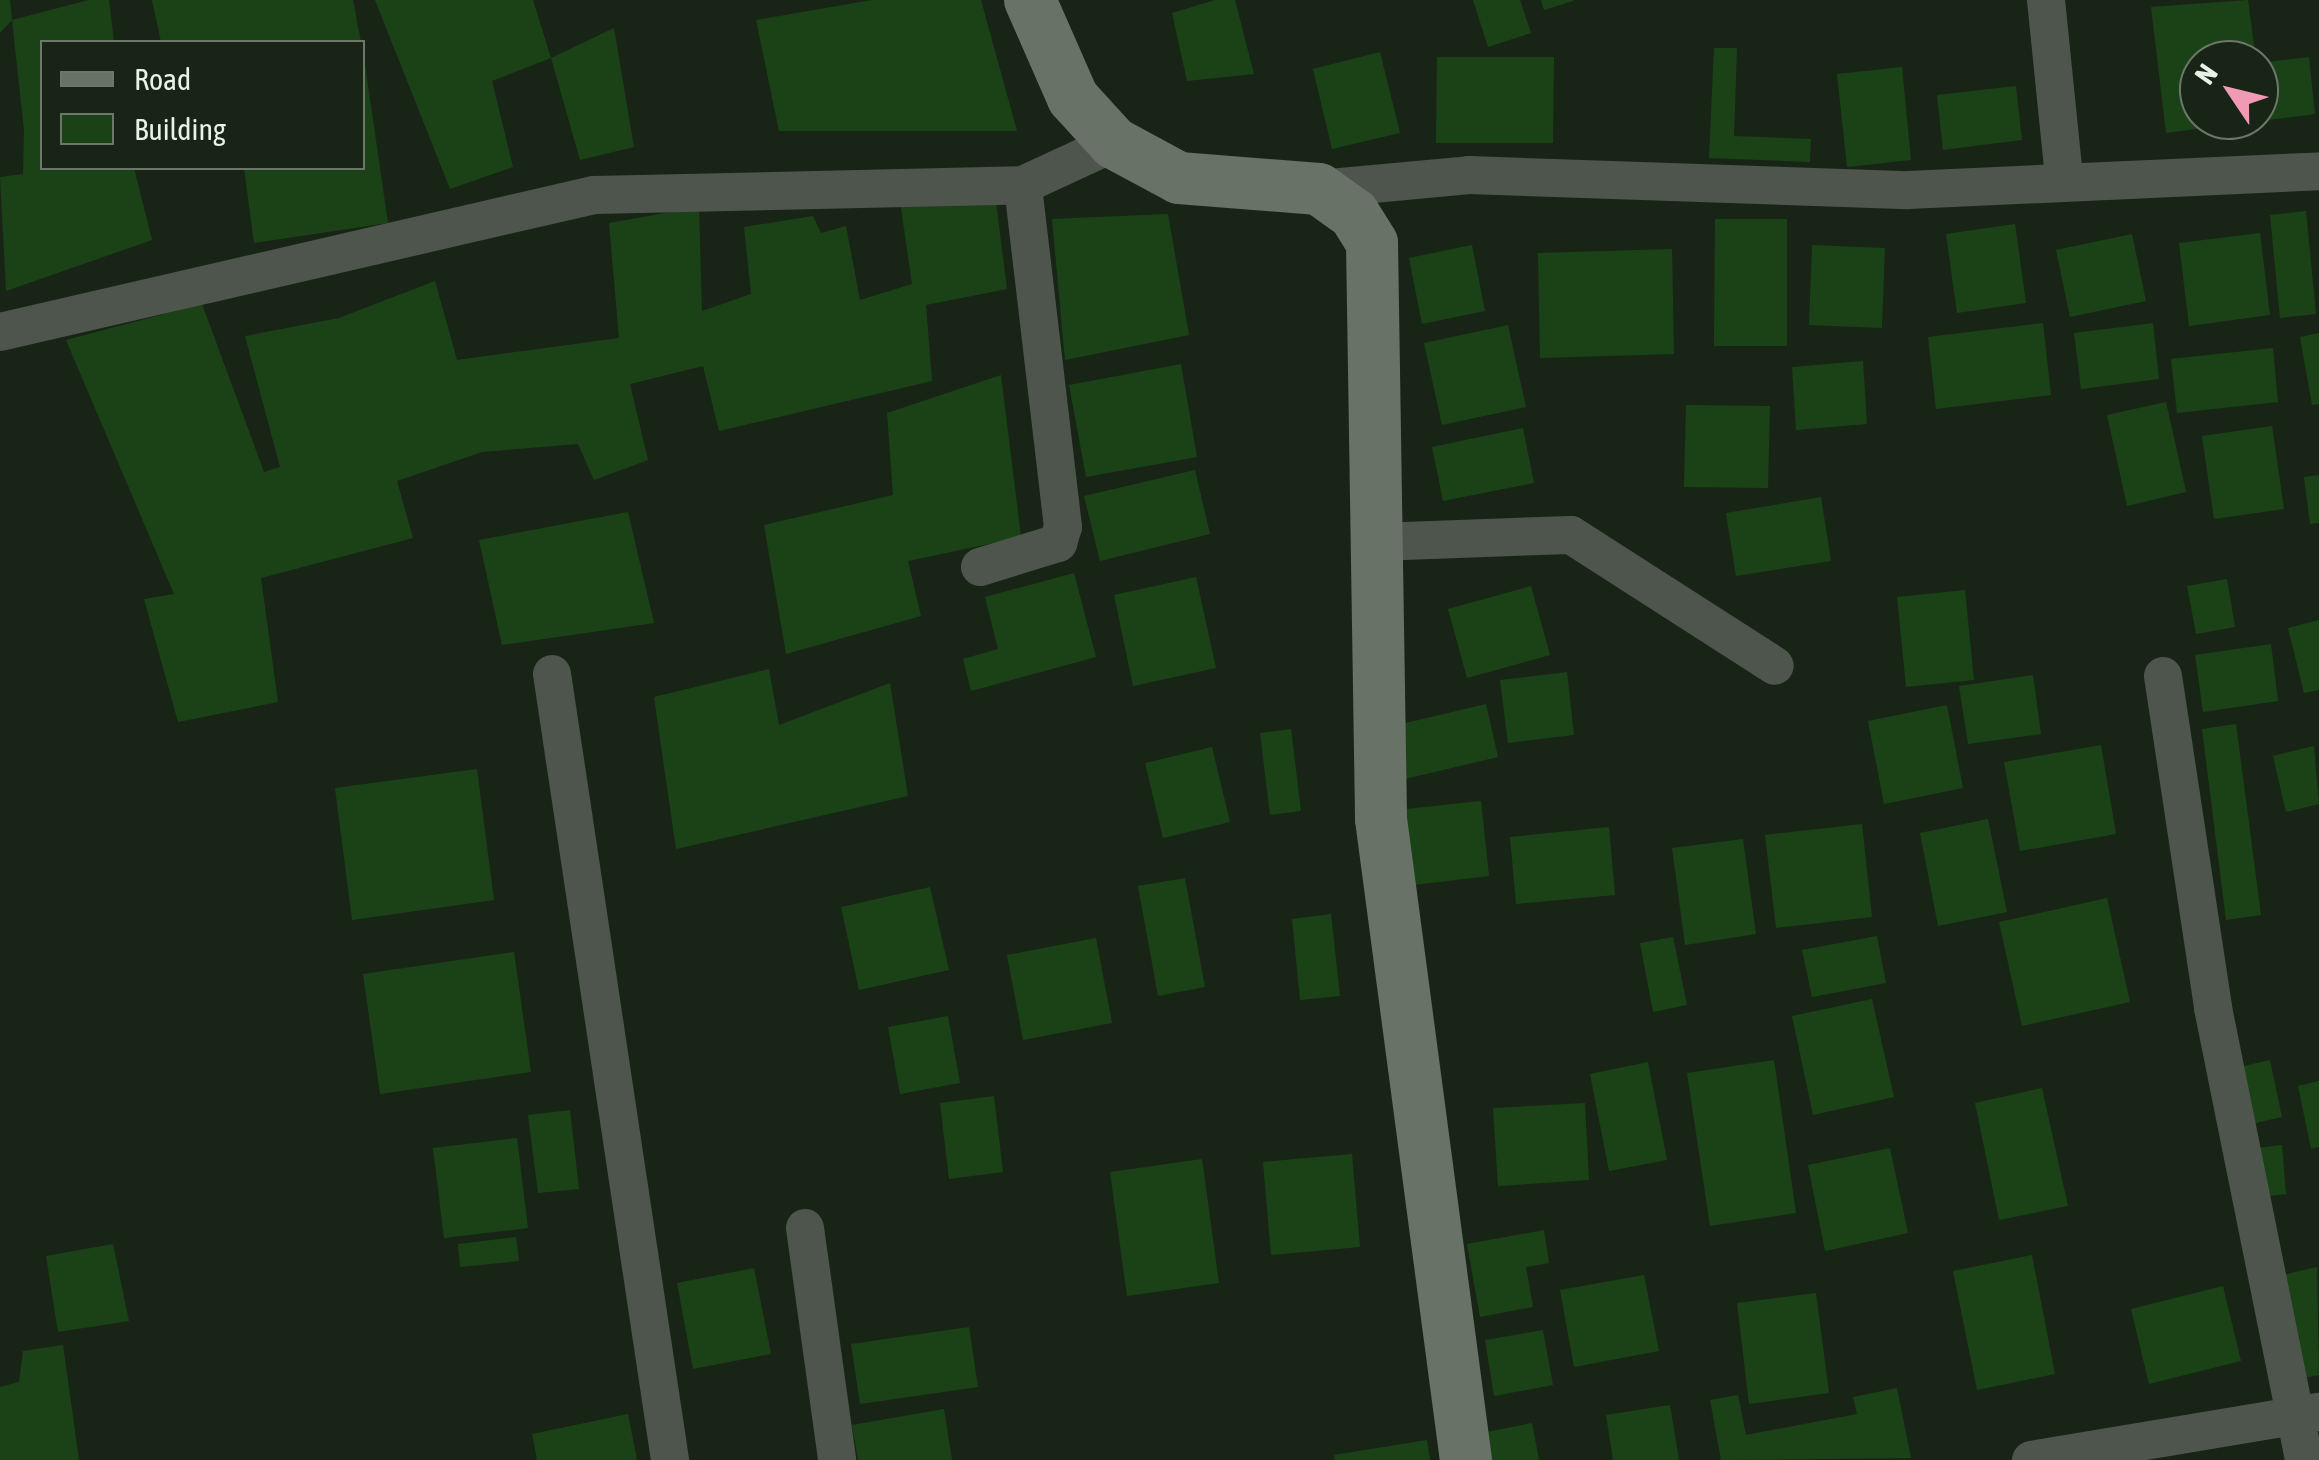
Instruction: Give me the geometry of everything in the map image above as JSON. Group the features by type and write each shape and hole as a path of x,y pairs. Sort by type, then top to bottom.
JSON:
{"street":[{"path":"1030,0 1074,98 1114,144 1179,178 1319,188 1469,175 1908,190 2064,177 2175,183 2319,172"},
{"path":"2046,0 2064,177"},
{"path":"6,322 594,195 1023,185 1114,144"},
{"path":"980,567 1058,543 1063,527 1023,185"},
{"path":"1319,188 1354,214 1372,243 1380,819 1466,1460"},
{"path":"1377,542 1571,535 1775,666"},
{"path":"552,674 670,1460"},
{"path":"2163,676 2213,1008 2307,1414 2304,1460"},
{"path":"805,1228 836,1460"},
{"path":"2031,1460 2307,1414"}],"building":[{"path":"0,0 10,0 12,20 0,33"},
{"path":"89,0 109,0 114,40 40,40 40,170 134,170 152,240 6,291 0,177 23,174 24,130 12,20"},
{"path":"152,0 353,0 361,40 161,40"},
{"path":"375,0 533,0 551,58 492,81 513,167 450,189"},
{"path":"872,0 981,0 1017,131 779,131 756,20"},
{"path":"1215,0 1235,0 1254,74 1187,81 1172,13"},
{"path":"1473,0 1520,0 1531,33 1488,47"},
{"path":"1541,0 1573,0 1573,1 1544,10"},
{"path":"2248,0 2253,40 2179,40 2179,131 2166,133 2151,7"},
{"path":"614,28 634,147 580,160 551,58"},
{"path":"1714,48 1737,48 1734,136 1811,139 1810,162 1709,158"},
{"path":"1380,52 1400,133 1332,149 1313,69"},
{"path":"1437,57 1554,57 1553,143 1436,143"},
{"path":"2309,57 2315,114 2279,118 2279,61"},
{"path":"365,65 388,223 254,243 244,170 365,170"},
{"path":"1902,67 1911,160 1847,167 1837,74"},
{"path":"2016,86 2022,140 1943,150 1937,95"},
{"path":"900,201 996,202 1007,289 926,305 932,381 719,431 703,366 630,384 648,460 594,480 578,444 482,452 397,481 413,538 261,578 278,702 178,722 144,599 174,594 66,340 202,304 264,472 280,467 245,336 339,318 435,281 457,360 619,338 609,223 699,207 702,311 751,294 744,227 813,216 821,233 846,226 860,300 912,284"},
{"path":"2306,211 2316,314 2280,318 2270,215"},
{"path":"1168,214 1189,335 1065,360 1052,219"},
{"path":"1715,219 1787,219 1787,346 1714,346"},
{"path":"2015,224 2026,303 1957,313 1946,234"},
{"path":"2260,233 2270,315 2189,326 2179,243"},
{"path":"2132,234 2146,301 2070,317 2056,250"},
{"path":"1472,245 1485,311 1422,324 1409,258"},
{"path":"1812,245 1885,248 1882,328 1809,325"},
{"path":"1672,249 1674,354 1540,358 1538,253"},
{"path":"2043,323 2051,395 1936,409 1928,337"},
{"path":"2153,323 2159,379 2081,389 2074,333"},
{"path":"1508,325 1526,407 1442,425 1424,343"},
{"path":"2319,333 2319,404 2312,405 2300,337"},
{"path":"2273,348 2278,402 2177,413 2171,359"},
{"path":"1863,361 1867,424 1796,430 1792,367"},
{"path":"1181,364 1197,457 1086,477 1069,385"},
{"path":"1001,375 1021,537 908,561 921,616 786,654 764,525 893,495 887,413"},
{"path":"2166,402 2186,492 2127,506 2107,415"},
{"path":"1686,405 1770,406 1768,488 1684,487"},
{"path":"2272,426 2284,509 2214,519 2202,436"},
{"path":"1523,428 1534,483 1443,501 1432,447"},
{"path":"1195,470 1210,534 1100,561 1084,496"},
{"path":"2319,475 2319,523 2310,524 2304,477"},
{"path":"1821,497 1831,561 1736,576 1726,513"},
{"path":"628,512 654,623 502,645 479,540"},
{"path":"1074,573 1096,657 971,691 963,659 998,649 985,597"},
{"path":"1196,577 1216,668 1133,686 1114,595"},
{"path":"2227,579 2235,627 2196,634 2187,586"},
{"path":"1531,586 1550,655 1467,678 1448,609"},
{"path":"1965,590 1974,680 1906,687 1897,597"},
{"path":"2319,620 2319,690 2304,693 2288,628"},
{"path":"2271,644 2278,701 2203,712 2195,655"},
{"path":"769,669 779,725 890,683 908,796 676,849 654,697"},
{"path":"1567,672 1574,735 1508,743 1500,680"},
{"path":"2033,675 2041,734 1968,744 1959,686"},
{"path":"1486,704 1498,757 1405,779 1393,726"},
{"path":"1947,705 1963,788 1884,804 1868,721"},
{"path":"2236,724 2261,915 2226,920 2202,729"},
{"path":"1291,729 1301,811 1270,815 1260,733"},
{"path":"2101,745 2116,834 2020,851 2004,762"},
{"path":"2314,746 2319,804 2286,812 2273,756"},
{"path":"1212,747 1230,822 1163,838 1145,763"},
{"path":"477,769 494,900 352,920 335,788"},
{"path":"1481,801 1489,876 1414,885 1406,809"},
{"path":"1988,819 2007,912 1938,926 1920,833"},
{"path":"1862,824 1872,917 1776,928 1765,835"},
{"path":"1609,827 1615,895 1516,904 1510,837"},
{"path":"1743,839 1756,934 1685,945 1672,848"},
{"path":"1185,878 1205,987 1158,996 1138,886"},
{"path":"930,887 949,970 859,990 841,907"},
{"path":"2107,898 2130,1002 2022,1026 1999,922"},
{"path":"1331,914 1340,996 1300,1000 1292,919"},
{"path":"1877,936 1886,983 1812,997 1802,950"},
{"path":"1673,937 1687,1005 1653,1012 1640,943"},
{"path":"1096,938 1112,1023 1023,1040 1007,955"},
{"path":"514,952 531,1072 380,1094 363,974"},
{"path":"1872,999 1894,1097 1813,1115 1792,1016"},
{"path":"948,1016 960,1083 900,1094 888,1027"},
{"path":"1774,1060 1796,1213 1710,1226 1687,1073"},
{"path":"2270,1060 2282,1117 2251,1124 2240,1067"},
{"path":"1648,1062 1667,1160 1609,1171 1590,1074"},
{"path":"2319,1081 2319,1147 2311,1149 2298,1086"},
{"path":"2042,1088 2068,1206 1999,1220 1975,1103"},
{"path":"994,1096 1003,1172 949,1179 940,1103"},
{"path":"1585,1103 1589,1180 1498,1186 1493,1108"},
{"path":"570,1110 579,1189 538,1193 528,1115"},
{"path":"517,1138 528,1228 444,1238 433,1148"},
{"path":"2282,1145 2286,1194 2262,1197 2257,1148"},
{"path":"1890,1148 1908,1233 1825,1251 1808,1165"},
{"path":"1352,1154 1360,1247 1271,1255 1263,1162"},
{"path":"1202,1159 1219,1283 1127,1296 1110,1172"},
{"path":"1544,1230 1549,1263 1526,1267 1533,1307 1480,1317 1467,1244"},
{"path":"516,1237 519,1261 460,1267 458,1244"},
{"path":"113,1244 129,1321 58,1332 46,1256"},
{"path":"2032,1255 2055,1374 1977,1390 1953,1271"},
{"path":"2317,1267 2319,1375 2298,1379 2274,1277"},
{"path":"754,1268 771,1354 693,1369 677,1283"},
{"path":"1644,1275 1659,1351 1574,1367 1560,1290"},
{"path":"2223,1286 2241,1361 2149,1384 2131,1309"},
{"path":"1816,1293 1829,1393 1749,1404 1737,1303"},
{"path":"969,1327 978,1387 860,1404 851,1344"},
{"path":"1543,1330 1553,1385 1494,1396 1485,1340"},
{"path":"63,1345 79,1460 0,1460 0,1387 19,1382 23,1351"},
{"path":"1897,1388 1911,1458 1721,1460 1710,1400 1738,1395 1746,1435 1857,1414 1853,1397"},
{"path":"1670,1405 1679,1460 1613,1460 1606,1415"},
{"path":"944,1409 952,1460 858,1460 852,1425"},
{"path":"628,1414 637,1460 537,1460 532,1434"},
{"path":"1532,1423 1539,1460 1487,1460 1482,1433"},
{"path":"1427,1440 1430,1460 1335,1460 1334,1455"}]}
